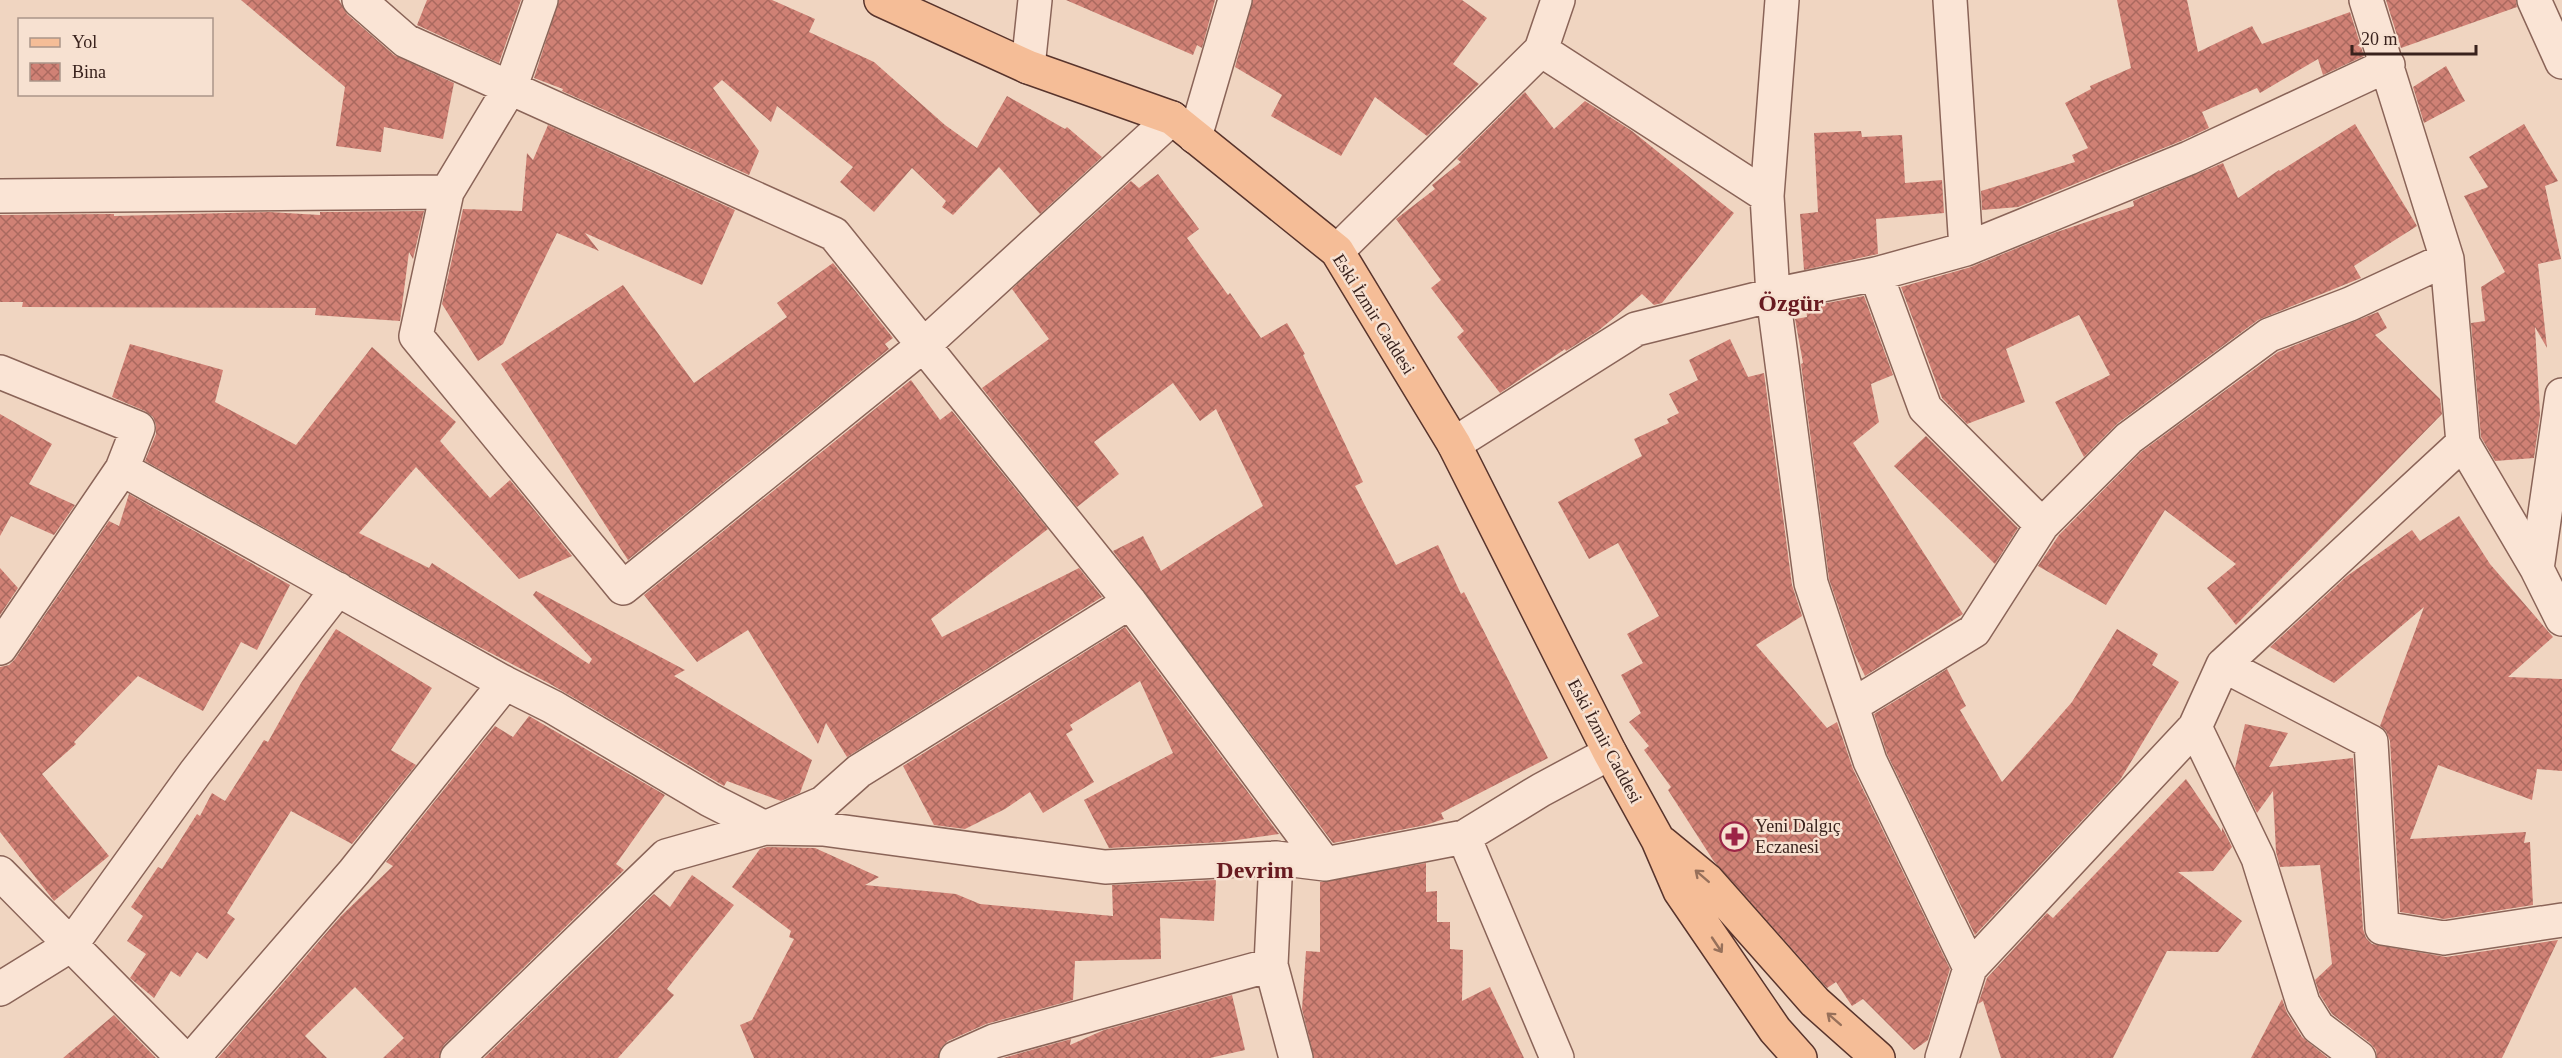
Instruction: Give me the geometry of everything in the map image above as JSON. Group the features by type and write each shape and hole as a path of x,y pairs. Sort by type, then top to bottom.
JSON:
{"main road":[{"name":"Eski İzmir Caddesi","path":"881,0 1029,67 1184,127 1337,251 1454,444 1610,753 1658,840 1680,891 1775,1030 1800,1058"},
{"name":"Eski İzmir Caddesi","path":"1658,840 1707,880 1815,1002 1878,1058"}],"street":[{"path":"359,0 406,41 511,86 834,234 925,344 1130,602 1325,864"},
{"path":"541,0 511,86 447,192 416,336 623,588 925,344 1184,127 1235,0"},
{"path":"1029,67 1035,0"},
{"path":"1337,251 1541,50 1558,0"},
{"path":"1782,0 1767,196 1773,295 1811,583 1870,761 1970,968"},
{"path":"1950,0 1966,249"},
{"path":"2367,0 2447,259 2463,443 2536,569 2562,619"},
{"path":"2534,0 2562,62"},
{"path":"1541,50 1767,196"},
{"path":"1454,444 1636,329 1773,295 1876,274 1966,249 2189,158 2388,65"},
{"path":"0,196 447,192"},
{"path":"1853,705 1974,631 2042,525 2129,438 2269,335 2350,304 2447,259"},
{"path":"1876,274 1925,408 2042,525"},
{"path":"0,372 138,428 122,469 0,648"},
{"path":"2536,569 2562,395"},
{"path":"1942,1058 1970,968 2195,727 2223,665 2463,443"},
{"path":"122,469 505,683 553,707 710,800 765,828 823,829 1105,867 1276,858 1325,864 1464,837 1541,789 1610,753"},
{"path":"0,989 71,945 195,773 338,589"},
{"path":"457,1058 666,855 765,828 823,803 859,771 1130,602"},
{"path":"2223,665 2371,742 2382,928 2444,938 2562,920"},
{"path":"193,1058 354,872 505,683"},
{"path":"2195,727 2258,858 2303,1003 2318,1027 2359,1058"},
{"path":"1464,837 1557,1058"},
{"path":"1276,858 1272,965 1296,1058"},
{"path":"0,873 183,1058"},
{"path":"956,1058 993,1041 1272,965"}],"building":[{"path":"241,0 339,0 347,14 394,55 454,83 443,139 384,127 381,152 336,146 345,87"},
{"path":"427,0 521,0 499,63 417,25"},
{"path":"559,0 772,0 815,19 809,32 874,62 945,125 977,148 1007,96 1065,129 1067,127 1102,157 1040,214 999,167 953,215 942,207 946,201 912,168 874,212 840,182 853,167 777,106 771,122 722,80 713,88 759,151 749,175 562,91 563,89 534,78"},
{"path":"1066,0 1215,0 1202,48 1197,45 1193,55"},
{"path":"1253,0 1462,0 1487,18 1453,64 1479,84 1427,136 1375,97 1341,156 1271,116 1282,95 1235,67"},
{"path":"2117,0 2187,0 2198,52 2252,26 2262,44 2350,12 2364,56 2323,75 2318,59 2260,93 2257,88 2202,112 2209,128 2181,141 2018,207 1982,210 1981,191 2075,162 2072,155 2088,148 2065,103 2091,89 2090,86 2131,68"},
{"path":"2386,0 2516,0 2517,7 2401,48"},
{"path":"2446,66 2465,101 2424,123 2413,87"},
{"path":"1525,92 1554,129 1585,101 1632,131 1734,213 1662,303 1654,305 1642,294 1598,331 1566,351 1565,349 1500,393 1457,337 1464,331 1431,288 1441,280 1396,219 1435,189 1432,185 1461,162 1457,159"},
{"path":"2355,124 2417,226 2354,266 2361,278 2258,320 2118,423 2084,457 2055,402 2110,375 2079,315 2006,349 2025,402 1967,424 1942,398 1901,287 1971,267 2054,233 2134,206 2133,201 2223,163 2238,198"},
{"path":"2524,124 2558,181 2545,186 2561,259 2538,264 2547,348 2535,327 2540,415 2534,458 2495,461 2481,437 2471,323 2485,321 2481,287 2505,272 2464,196 2488,187 2469,157"},
{"path":"548,125 735,210 702,285 585,233 599,251 557,233 503,344 478,361 442,304 463,209 522,211 527,153 533,160"},
{"path":"1861,131 1862,137 1902,135 1905,183 1942,180 1944,213 1876,219 1878,254 1804,270 1800,214 1818,212 1814,133"},
{"path":"1158,174 1199,229 1187,238 1228,295 1230,293 1261,338 1287,323 1305,354 1303,355 1363,482 1355,486 1396,565 1438,545 1461,594 1464,592 1548,758 1441,813 1444,819 1426,825 1333,843 1113,551 1143,536 1161,571 1263,506 1216,409 1200,421 1173,383 1094,442 1119,474 1077,507 982,388 1049,339 1012,289 1131,181 1139,188"},
{"path":"424,211 413,259 409,252 400,321 315,315 316,308 22,307 23,302 0,302 0,215 114,214 114,216 269,212 320,215 320,212"},
{"path":"833,263 893,338 885,344 889,349 628,560 501,364 623,285 694,383 787,317 777,303"},
{"path":"1864,296 1893,375 1871,384 1879,422 1853,443 1963,614 1865,676 1854,653 1829,579 1801,364 1803,363 1795,319 1807,317 1806,307"},
{"path":"2378,312 2387,328 2375,335 2440,399 2442,414 2236,625 2207,588 2236,564 2165,510 2106,605 2038,566 2059,535 2141,452 2278,352"},
{"path":"1730,339 1748,377 1764,373 1792,585 1802,616 1756,645 1827,728 1837,722 1853,769 1950,969 1928,1040 1914,1050 1863,999 1852,1006 1836,982 1827,988 1713,860 1668,790 1671,787 1644,750 1649,746 1629,722 1641,713 1621,675 1643,663 1627,634 1659,616 1618,543 1589,559 1558,502 1642,456 1634,439 1669,423 1667,419 1679,413 1669,394 1698,380 1689,360"},
{"path":"130,344 223,370 215,402 296,445 372,347 456,422 440,441 490,498 510,480 572,556 519,579 416,467 359,533 429,568 432,563 589,664 592,659 533,595 536,591 685,670 674,676 812,760 800,793 781,801 727,781 724,786 552,685 460,637 145,461 156,434 153,417 145,411 112,397"},
{"path":"911,380 940,420 952,411 1048,529 931,619 942,637 1079,568 1102,597 847,757 826,723 818,744 748,630 697,662 644,595"},
{"path":"0,414 52,444 29,484 75,505 54,535 11,516 0,536"},
{"path":"1926,436 2018,528 1995,564 1894,466"},
{"path":"129,494 290,585 257,650 241,642 203,711 138,676 74,742 76,744 42,774 109,856 54,901 0,832 0,667 9,665 15,659 109,521 119,526"},
{"path":"2459,516 2490,564 2553,637 2508,677 2562,679 2562,771 2537,769 2532,800 2438,765 2410,839 2526,832 2524,843 2530,842 2533,905 2444,919 2400,912 2390,741 2386,731 2380,726 2424,607 2334,683 2270,647 2347,576 2412,530 2420,541"},
{"path":"0,568 18,588 0,615"},
{"path":"1125,627 1279,834 1223,842 1109,848 1084,800 1173,753 1140,681 1070,725 1073,730 1066,734 1094,782 1043,813 1030,792 1005,809 965,829 934,825 903,766"},
{"path":"336,629 432,688 391,750 416,765 352,844 291,811 227,913 235,919 207,959 197,952 180,977 171,971 154,998 130,978 146,954 127,941 143,916 131,907 158,867 162,869 197,814 200,816 212,793 225,801 264,740 268,742 301,683"},
{"path":"2117,629 2158,654 2152,665 2179,682 2120,780 1975,935 1887,754 1874,714 1947,669 1966,706 1960,710 2002,782 2072,702"},
{"path":"529,716 665,795 616,864 624,870 444,1045 439,1058 383,1058 404,1038 355,987 305,1036 327,1058 218,1058 341,916 393,866 386,862 495,726 513,737"},
{"path":"2245,724 2288,733 2269,767 2353,758 2363,929 2366,938 2372,944 2446,957 2558,940 2502,1058 2377,1058 2376,1050 2370,1043 2332,1014 2320,995 2315,980 2332,964 2320,865 2280,867 2276,852 2273,791 2257,813 2235,768"},
{"path":"2186,779 2222,832 2222,827 2232,847 2213,871 2178,872 2242,921 2218,952 2167,951 2113,1058 2001,1058 1983,1001 1978,1004 1987,978 2047,913 2053,918"},
{"path":"767,847 815,848 879,877 865,885 956,894 980,904 1113,916 1112,885 1216,880 1214,921 1160,918 1161,959 1075,961 1073,1000 986,1024 948,1041 941,1048 938,1058 754,1058 740,1025 752,1020 794,939 789,937 791,931 732,887 760,849"},
{"path":"1426,863 1426,892 1437,891 1437,922 1450,922 1450,949 1463,950 1462,1001 1490,987 1524,1058 1314,1058 1302,1009 1306,951 1320,952 1320,882"},
{"path":"692,875 734,905 667,989 674,995 618,1058 484,1058 654,894 670,907"},
{"path":"1232,995 1245,1050 1210,1058 1003,1058 1071,1039 1070,1045 1104,1030"},
{"path":"2282,999 2287,1013 2302,1037 2328,1058 2251,1058"},
{"path":"114,1015 156,1058 63,1058"}],"place":[{"name":"Yeni Dalgıç Eczanesi","path":"1734,836"}],"district":[{"name":"Özgür","path":"1791,303"},
{"name":"Devrim","path":"1255,870"}]}
